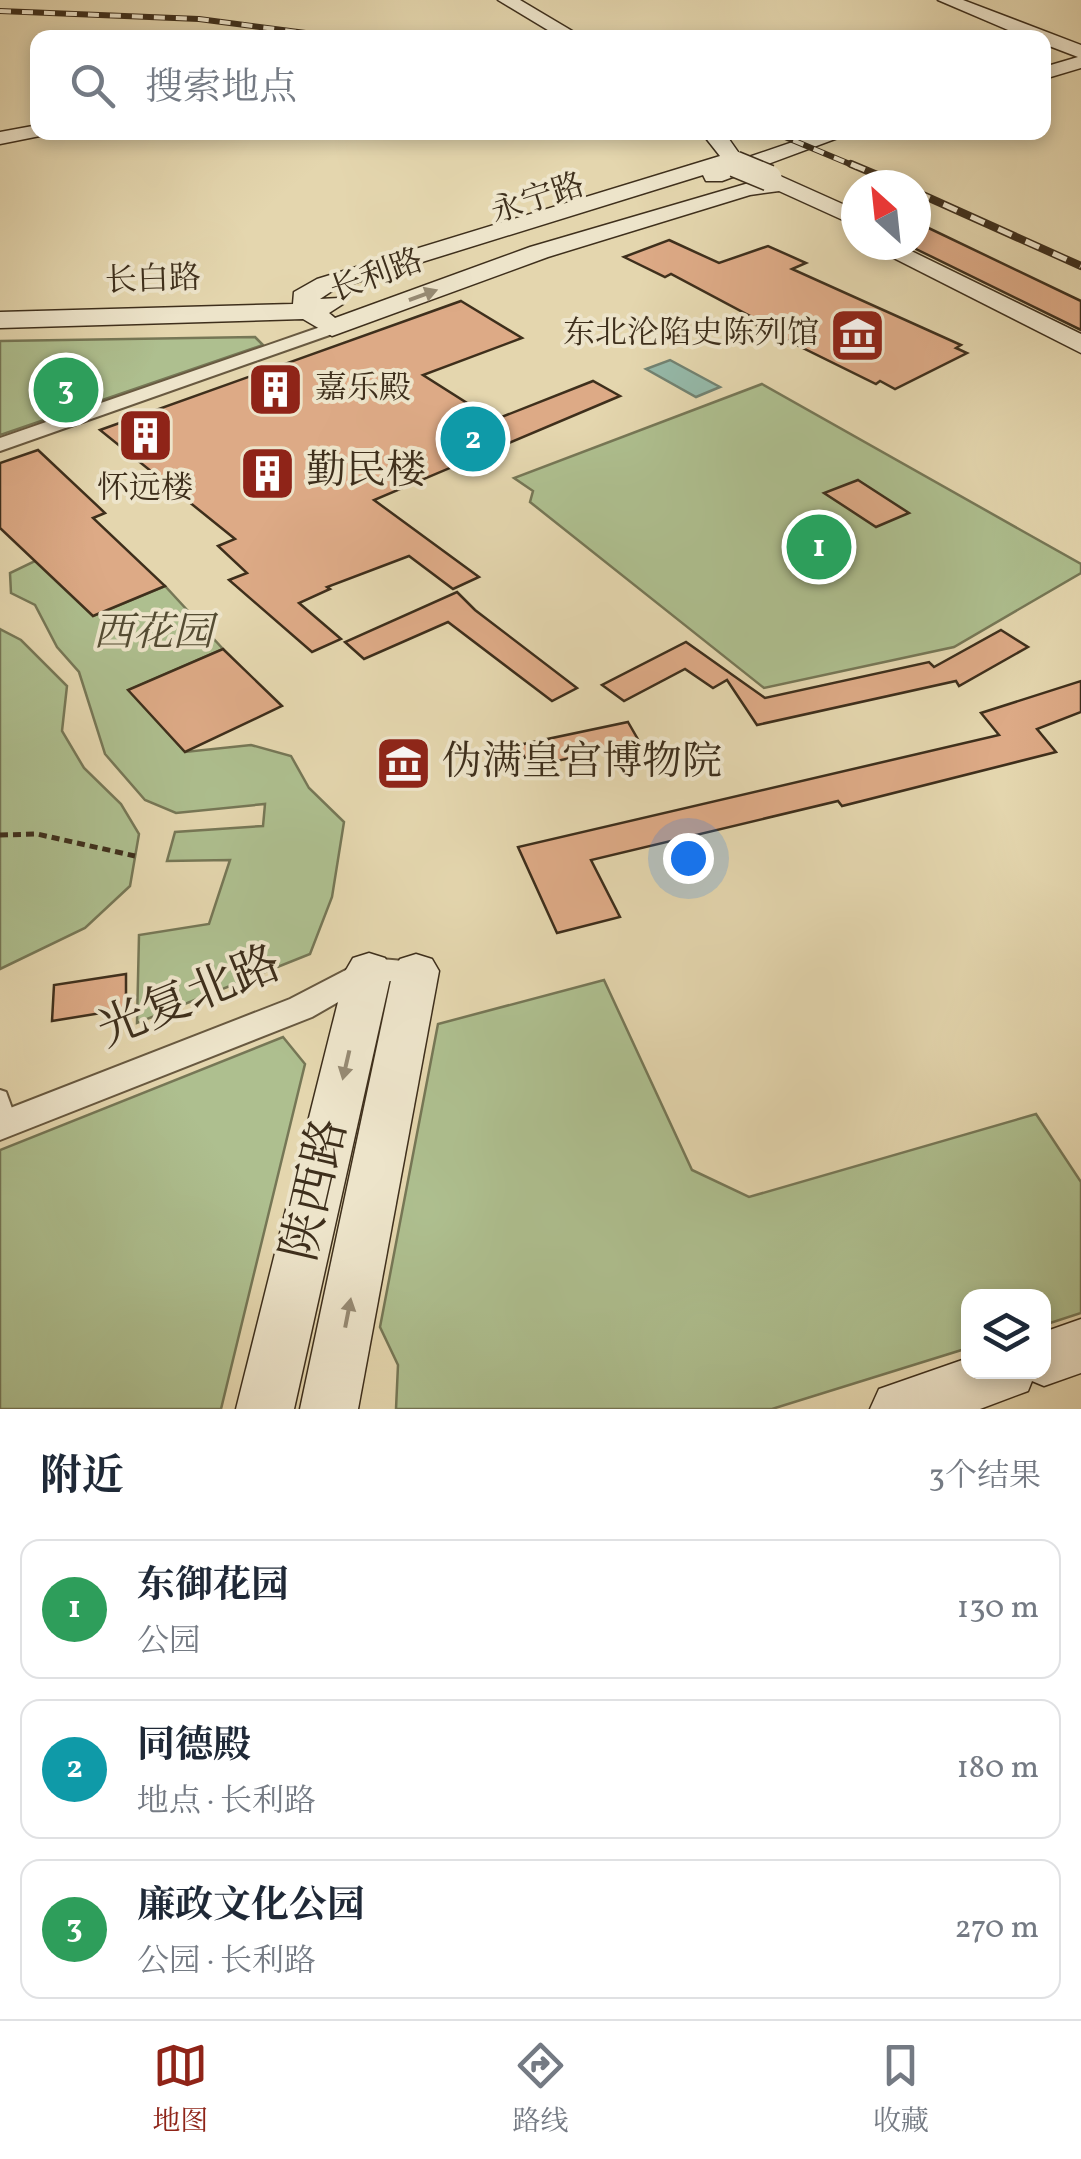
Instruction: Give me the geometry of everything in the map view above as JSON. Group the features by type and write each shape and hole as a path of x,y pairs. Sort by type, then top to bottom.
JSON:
{"street":[{"path":"508,0 561,30"},
{"path":"938,3 998,30"},
{"path":"938,3 1017,30"},
{"path":"1051,42 1081,52"},
{"path":"1051,51 1081,62"},
{"path":"1051,72 1081,62"},
{"path":"0,138 30,132"},
{"path":"720,140 732,162"},
{"name":"永宁路","path":"309,311 820,140"},
{"path":"332,328 309,311 303,298 326,284 732,162 841,212"},
{"path":"775,181 784,197 841,226"},
{"name":"长利路","path":"0,445 539,252 775,181"},
{"path":"931,256 1081,330"},
{"path":"910,260 1081,345"},
{"name":"长白路","path":"0,320 309,311"},
{"name":"光复北路","path":"3,1115 301,1008 392,971"},
{"name":"陕西路","path":"265,1409 392,971"},
{"name":"陕西路","path":"329,1409 392,971"},
{"path":"1051,1357 1081,1346"},
{"path":"899,1409 987,1379"}],"path":[{"path":"0,835 37,834 135,856"}],"green space":[{"path":"255,337 263,345 0,435 0,341"},
{"path":"762,384 1081,564 1081,573 954,647 764,688 530,502 533,491 514,478"},
{"name":"西花园","path":"37,560 93,616 165,586 223,649 129,690 185,752 251,745 291,756 309,788 344,822 332,897 310,954 137,1023 139,935 209,924 230,860 167,861 175,832 263,826 265,804 176,813 145,800 105,754 79,672 57,647 35,605 11,593 10,573"},
{"path":"0,629 21,640 67,686 62,731 84,768 121,804 139,834 130,886 85,928 0,969"},
{"path":"604,980 692,1170 749,1197 1036,1114 1081,1182 1081,1313 1051,1323 1051,1289 961,1289 961,1350 772,1409 396,1409 398,1365 380,1327 438,1024"},
{"path":"283,1037 305,1064 221,1409 0,1409 0,1150"}],"shaded area":[{"path":"670,360 720,387 696,397 646,369"}],"building":[{"path":"931,229 1081,301 1081,330 931,256"},
{"name":"东北沦陷史陈列馆","path":"669,240 719,263 768,246 806,263 792,269 961,345 956,348 967,353 895,389 880,381 876,384 756,325 763,323 671,274 665,277 624,257"},
{"path":"461,301 522,338 423,375 494,420 593,381 620,396 374,500 479,577 453,589 409,556 327,587 330,589 299,603 341,639 312,652 229,580 247,573 218,546 235,539 100,430"},
{"path":"38,450 105,513 93,518 165,586 93,616 0,528 0,463"},
{"path":"858,480 909,513 876,527 824,493"},
{"path":"457,592 577,688 552,701 448,622 364,659 345,642"},
{"path":"1001,630 1028,647 959,686 956,681 757,725 727,680 713,688 685,669 624,701 602,685 686,642 765,698 929,662 934,667"},
{"path":"223,649 282,706 185,752 128,690"},
{"path":"1081,681 1081,712 1037,729 1056,752 842,806 838,801 591,860 620,917 557,933 518,847 999,735 981,713"},
{"path":"628,722 640,743 529,767 519,745"},
{"path":"126,974 126,1009 52,1021 54,985"}],"railway":[{"path":"0,11 199,19 283,30"},
{"path":"792,140 857,167"},
{"path":"851,164 865,170"},
{"path":"931,199 1081,266"}],"place":[{"name":"东北沦陷史陈列馆","path":"858,335"},
{"name":"廉政文化公园","path":"66,390"},
{"name":"嘉乐殿","path":"276,390"},
{"name":"怀远楼","path":"145,436"},
{"name":"同德殿","path":"473,439"},
{"name":"勤民楼","path":"267,473"},
{"name":"东御花园","path":"819,547"},
{"name":"伪满皇宫博物院","path":"403,764"}]}
